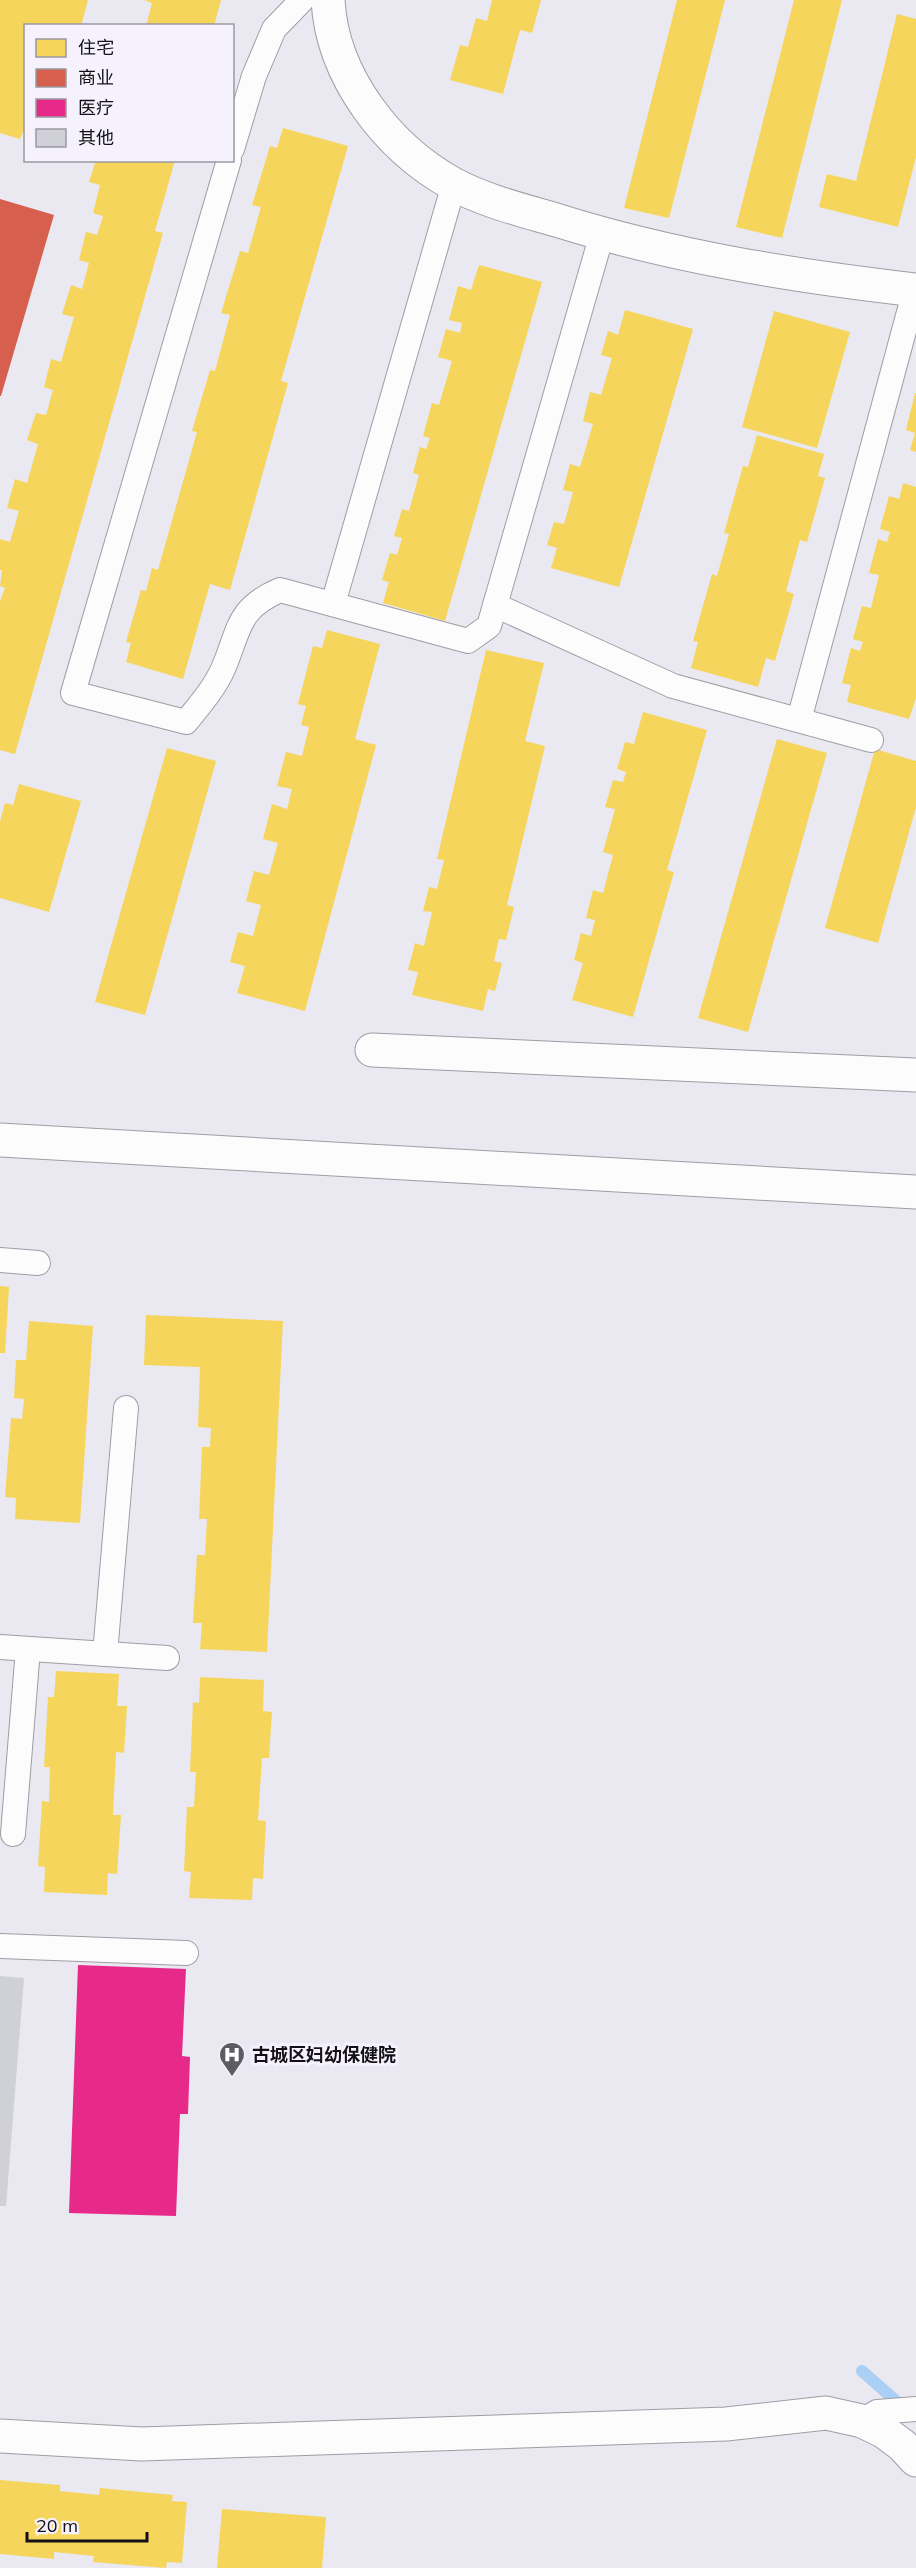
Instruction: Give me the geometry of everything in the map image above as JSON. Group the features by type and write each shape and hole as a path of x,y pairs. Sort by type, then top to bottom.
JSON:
{"street":[{"path":"328,0 335,36 346,68 361,97 402,147 427,167 454,184 483,198 674,253 748,267 916,290"},
{"path":"372,1050 916,1075"},
{"path":"0,1140 916,1191"},
{"path":"0,2436 142,2444 726,2424 826,2413 862,2421 893,2438 916,2460"}],"lane":[{"path":"234,142 254,76 274,29 302,0"},
{"path":"228,162 74,693 186,722 206,697 223,670 238,625 248,610 260,599 280,590 468,641 489,626 602,234"},
{"path":"333,604 454,184"},
{"path":"799,720 916,290"},
{"path":"495,605 673,686 871,740"},
{"path":"0,1260 39,1263"},
{"path":"105,1654 126,1408"},
{"path":"0,1647 167,1658"},
{"path":"13,1834 28,1649"},
{"path":"0,1946 186,1953"},
{"path":"862,2421 877,2412 916,2409"}],"building: 住宅":[{"path":"0,0 88,0 82,24 24,24 24,130 20,139 0,133"},
{"path":"144,0 221,0 215,24 147,24 152,3"},
{"path":"492,0 541,0 532,33 520,30 503,94 450,80 460,45 468,47 476,18 487,21"},
{"path":"677,0 725,0 669,218 624,208"},
{"path":"794,0 842,0 782,238 736,227"},
{"path":"897,14 916,19 916,157 898,227 819,207 827,174 856,181"},
{"path":"283,128 348,146 281,381 288,383 230,590 210,584 183,679 126,662 131,643 126,642 141,590 146,591 152,568 158,570 197,432 192,431 210,370 215,371 230,315 221,313 240,251 248,253 261,207 252,205 270,146 277,148"},
{"path":"95,162 174,162 155,231 163,233 15,754 0,750 0,601 5,588 0,586 2,570 0,570 0,539 10,542 19,511 7,508 15,479 27,483 38,444 27,440 36,413 46,415 53,390 44,387 51,359 61,362 74,317 62,314 71,285 82,289 89,263 79,260 86,232 97,235 103,216 93,213 100,185 89,182"},
{"path":"479,265 542,282 445,621 383,603 389,582 382,580 390,553 397,555 402,538 394,536 402,509 409,511 419,475 413,473 420,447 426,449 430,438 423,436 432,403 439,405 452,361 438,357 446,329 460,333 462,323 449,320 458,286 471,290"},
{"path":"625,310 693,329 619,587 551,568 557,548 547,545 554,522 564,524 573,492 563,490 570,464 580,467 593,424 583,421 590,392 601,395 612,358 601,355 608,331 618,335"},
{"path":"774,311 850,332 817,448 742,427"},
{"path":"915,393 916,452 910,450 915,433 906,430"},
{"path":"757,435 824,454 818,476 825,478 807,542 800,540 786,591 794,594 775,661 766,658 758,687 691,668 698,642 693,641 712,574 717,576 729,534 724,533 743,466 748,467"},
{"path":"903,483 916,487 916,698 909,719 847,702 851,685 842,683 851,648 860,651 863,642 853,639 862,606 871,608 879,575 869,573 878,539 887,542 890,532 880,529 889,496 899,499"},
{"path":"327,630 380,644 355,739 376,745 305,1011 237,993 245,966 230,962 238,932 253,936 261,905 246,901 254,871 269,875 278,843 263,839 272,804 287,809 292,789 277,786 286,752 302,756 309,727 301,725 306,706 298,704 313,646 322,648"},
{"path":"486,650 544,663 525,741 545,746 507,905 514,907 506,940 499,939 494,961 502,963 495,991 488,989 483,1011 412,995 418,972 408,970 415,943 424,946 432,912 423,911 429,887 437,889 444,860 437,859"},
{"path":"643,712 707,730 667,870 674,872 633,1017 572,1000 583,963 574,960 581,933 591,936 595,920 586,918 593,890 603,893 613,855 603,852 615,809 605,807 613,780 623,782 626,772 617,769 625,742 634,744"},
{"path":"777,739 827,753 748,1032 698,1018"},
{"path":"167,748 216,761 145,1015 95,1002"},
{"path":"875,749 916,761 916,807 878,943 825,928"},
{"path":"19,784 81,801 49,912 0,898 0,821 5,803 13,805"},
{"path":"0,1286 9,1287 5,1353 0,1353"},
{"path":"146,1315 283,1321 267,1652 200,1649 202,1623 193,1623 197,1555 205,1555 207,1519 199,1519 202,1447 210,1447 211,1428 198,1427 200,1367 144,1365"},
{"path":"29,1321 93,1326 80,1523 15,1519 16,1498 5,1497 11,1418 22,1419 24,1399 14,1398 16,1360 26,1360"},
{"path":"56,1671 119,1674 117,1706 127,1706 124,1753 116,1752 113,1815 121,1815 117,1874 108,1873 107,1895 44,1892 45,1867 38,1866 42,1801 49,1802 50,1767 44,1767 48,1697 54,1697"},
{"path":"200,1677 264,1680 263,1711 272,1712 269,1758 262,1758 258,1820 266,1821 263,1879 253,1878 252,1900 189,1898 191,1872 184,1871 187,1807 194,1807 196,1772 190,1772 193,1702 199,1703"},
{"path":"0,2480 60,2485 60,2491 99,2495 100,2488 173,2495 172,2501 187,2502 182,2563 167,2562 166,2568 93,2562 94,2556 54,2552 54,2559 0,2554"},
{"path":"222,2509 326,2517 322,2568 217,2568"}],"building: 商业":[{"path":"0,199 54,215 1,396 0,396"}],"building: 医疗":[{"path":"78,1965 186,1969 182,2056 190,2057 188,2114 180,2114 176,2216 69,2213"}],"building: 其他":[{"path":"0,1976 24,1978 6,2206 0,2206"}],"waterway":[{"path":"862,2371 904,2408"}],"place":[{"name":"古城区妇幼保健院","path":"232,2078"}]}
